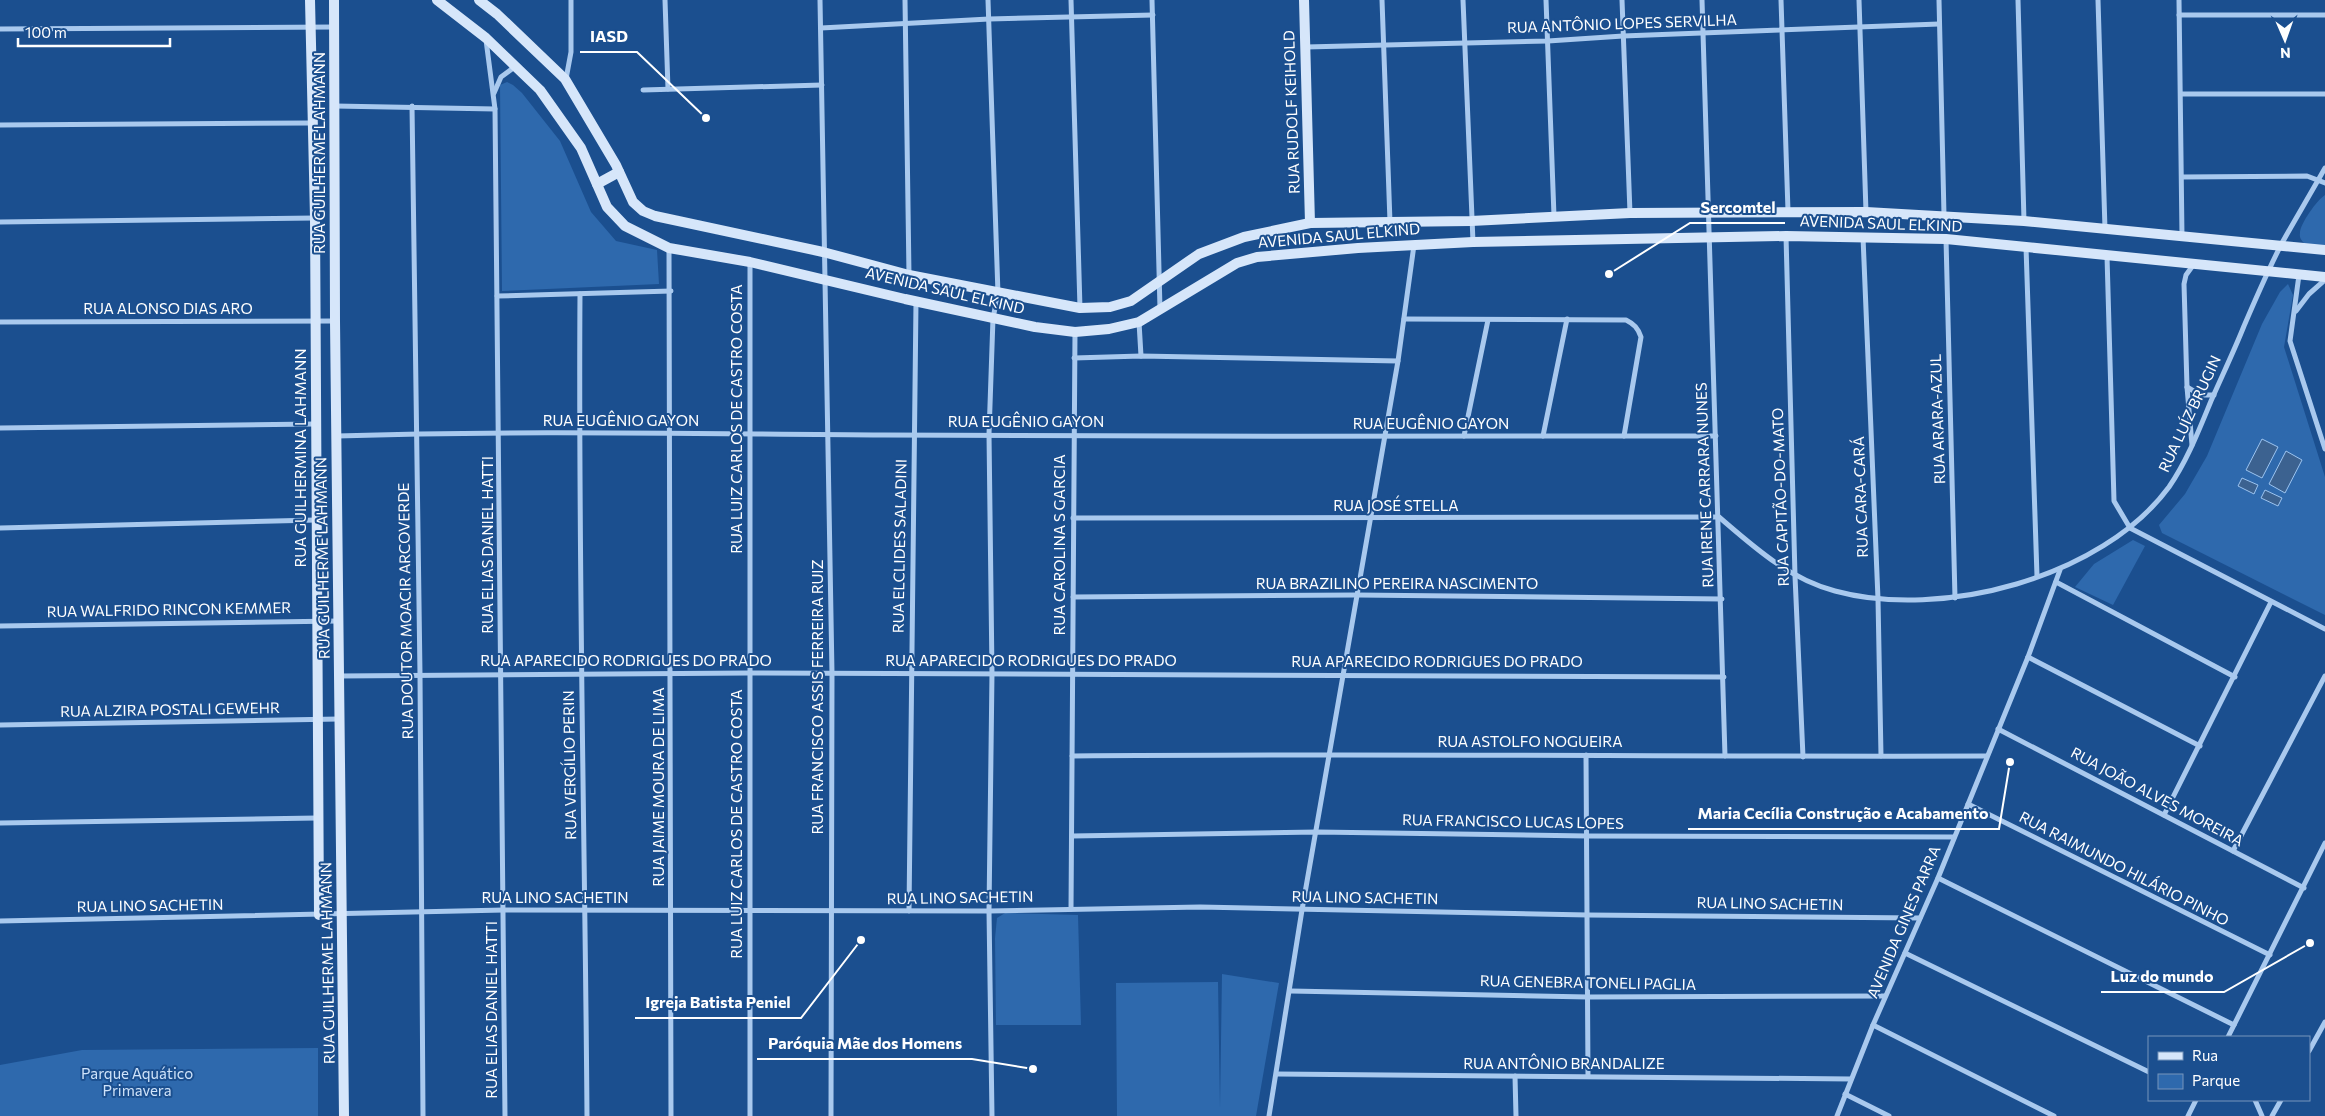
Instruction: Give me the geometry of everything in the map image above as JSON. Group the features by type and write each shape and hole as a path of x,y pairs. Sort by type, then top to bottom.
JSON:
{"main road":[{"name":"RUA GUILHERMINA LAHMANN","path":"310,0 315,218 316,720 319,915"},
{"name":"RUA GUILHERME LAHMANN","path":"334,0 336,436 344,1116"},
{"name":"AVENIDA SAUL ELKIND","path":"436,0 486,38 540,90 580,148 608,207 625,226 670,248 825,278 916,302 993,318 1075,332 1109,329 1139,322 1237,262 1257,257 1473,242 1786,236 1946,239 2268,271 2325,279"},
{"name":"AVENIDA SAUL ELKIND","path":"479,0 497,14 565,79 619,172 633,202 643,211 655,216 823,252 909,276 1080,308 1110,307 1124,303 1159,283 1199,254 1244,236 1310,224 1471,220 1630,213 1866,212 2024,221 2281,244 2325,250"},
{"name":"RUA RUDOLF KEIHOLD","path":"1304,0 1310,224"},
{"path":"597,184 619,172"}],"street":[{"path":"565,79 571,52 571,0"},
{"path":"665,0 668,89"},
{"name":"RUA FRANCISCO ASSIS FERREIRA RUIZ","path":"820,0 832,673 831,1116"},
{"path":"905,0 909,276"},
{"path":"988,0 998,294 993,318 990,434 992,673 989,911 992,1116"},
{"path":"1071,0 1080,308"},
{"path":"1152,0 1160,309"},
{"path":"1382,0 1390,222"},
{"path":"1463,0 1473,242"},
{"path":"1546,0 1554,216"},
{"path":"1622,0 1630,213"},
{"name":"RUA IRENE CARRARA NUNES","path":"1702,0 1722,599 1725,756"},
{"path":"1781,0 1788,211"},
{"path":"1860,0 1866,212"},
{"path":"1939,0 1944,215"},
{"path":"2018,0 2024,221"},
{"path":"2098,0 2105,229"},
{"path":"2179,0 2182,94 2182,236"},
{"path":"821,28 906,22 1153,15"},
{"path":"2179,15 2325,15"},
{"name":"RUA ANTÔNIO LOPES SERVILHA","path":"1306,47 1548,40 1940,24"},
{"path":"0,29 335,27"},
{"name":"RUA ELIAS DANIEL HATTI","path":"486,38 495,109 496,296 500,433 505,1116"},
{"path":"493,93 501,77 516,66"},
{"path":"643,90 822,85"},
{"path":"2182,94 2325,94"},
{"path":"335,106 495,109"},
{"name":"RUA DOUTOR MOACIR ARCOVERDE","path":"412,106 423,913 423,1116"},
{"path":"0,125 312,123"},
{"name":"RUA LUÍZ BRUGIN","path":"1719,517 1759,551 1795,576 1834,591 1878,599 1956,598 1998,589 2060,570 2105,546 2130,528 2158,501 2170,484 2192,446 2281,244 2325,168"},
{"path":"2182,177 2307,176 2325,183"},
{"path":"0,222 315,218"},
{"name":"RUA CAPITÃO-DO-MATO","path":"1786,236 1795,576 1803,757"},
{"name":"RUA CARA-CARÁ","path":"1863,237 1878,599 1881,756"},
{"name":"RUA ARARA-AZUL","path":"1946,239 1956,598"},
{"path":"1269,1116 1291,991 1302,910 1331,754 1383,437 1398,361 1414,245"},
{"path":"2026,247 2037,576"},
{"name":"RUA JAIME MOURA DE LIMA","path":"670,248 671,1116"},
{"path":"2107,256 2114,501 2130,528 2325,629"},
{"name":"RUA LUIZ CARLOS DE CASTRO COSTA","path":"750,262 748,673 751,910 750,1116"},
{"path":"2192,446 2187,387 2184,284 2188,271 2194,264"},
{"path":"2299,275 2290,341 2325,449"},
{"path":"2295,312 2309,294 2325,279"},
{"path":"496,296 671,291"},
{"name":"RUA VERGÍLIO PERIN","path":"580,294 580,674 586,910 587,1116"},
{"name":"RUA ELCLIDES SALADINI","path":"909,911 916,302"},
{"path":"1404,319 1626,320 1639,329 1641,337 1624,436"},
{"path":"1543,436 1567,319"},
{"path":"1464,436 1488,320"},
{"name":"RUA ALONSO DIAS ARO","path":"0,322 335,321"},
{"path":"1139,322 1141,356"},
{"name":"RUA CAROLINA S GARCIA","path":"1071,909 1075,332"},
{"path":"1074,358 1141,356 1398,361"},
{"path":"2187,387 2200,395 2214,395"},
{"path":"0,428 315,424"},
{"name":"RUA EUGÊNIO GAYON","path":"336,436 500,433 1073,434 1383,437 1716,436"},
{"name":"RUA JOSÉ STELLA","path":"1073,518 1719,517"},
{"path":"0,528 316,520"},
{"name":"AVENIDA GINES PARRA","path":"1837,1116 1885,996 1938,878 1988,756 2028,657 2060,570"},
{"path":"2056,582 2235,677"},
{"name":"RUA BRAZILINO PEREIRA NASCIMENTO","path":"1073,597 1357,596 1722,599"},
{"path":"2164,815 2272,602"},
{"name":"RUA WALFRIDO RINCON KEMMER","path":"0,626 338,621"},
{"path":"2028,657 2200,746"},
{"name":"RUA APARECIDO RODRIGUES DO PRADO","path":"339,676 420,674 1072,673 1724,677"},
{"path":"2233,851 2325,676"},
{"name":"RUA ALZIRA POSTALI GEWEHR","path":"0,725 340,719"},
{"name":"RUA JOÃO ALVES MOREIRA","path":"1998,729 2304,888"},
{"name":"RUA ASTOLFO NOGUEIRA","path":"1072,756 1331,754 1803,757 1988,756"},
{"path":"1586,755 1588,1076"},
{"name":"RUA RAIMUNDO HILÁRIO PINHO","path":"1968,804 2270,956"},
{"path":"0,823 317,818"},
{"name":"RUA FRANCISCO LUCAS LOPES","path":"1072,836 1317,832 1954,838"},
{"path":"2228,1036 2325,843"},
{"path":"1938,878 2234,1025"},
{"name":"RUA LINO SACHETIN","path":"0,921 504,910 989,911 1200,907 1588,915 1920,918"},
{"path":"1905,953 2148,1072"},
{"name":"RUA GENEBRA TONELI PAGLIA","path":"1291,991 1588,997 1885,996"},
{"path":"2310,1048 2325,1022"},
{"path":"1873,1025 2054,1116"},
{"name":"RUA ANTÔNIO BRANDALIZE","path":"1277,1074 1851,1079"},
{"path":"1515,1076 1516,1116"},
{"path":"1845,1094 1888,1116"},
{"path":"2188,1116 2196,1101"},
{"path":"2255,1101 2262,1116"},
{"path":"2272,1116 2280,1101"}],"green space":[{"path":"507,82 522,93 560,141 591,212 616,241 657,250 659,284 502,291 500,85"},
{"path":"2325,195 2325,246 2305,244 2300,236 2303,224 2314,207"},
{"path":"2288,284 2293,295 2284,347 2325,477 2325,615 2162,533 2159,525 2185,494 2207,456 2262,324 2280,292"},
{"path":"2133,540 2145,546 2113,605 2075,587 2094,564"},
{"path":"1005,913 1078,915 1081,1025 996,1025 995,938 997,918"},
{"path":"1222,974 1279,983 1256,1116 1117,1116 1116,983 1218,982 1220,1108"},
{"name":"Parque Aquático Primavera","path":"318,1048 318,1116 0,1116 0,1065 82,1050"}],"shaded area":[{"path":"2262,439 2278,447 2262,478 2246,470"},
{"path":"2286,451 2302,460 2285,493 2269,484"},
{"path":"2242,478 2258,485 2254,494 2238,486"},
{"path":"2265,490 2282,498 2278,506 2261,498"}],"place":[{"name":"IASD","path":"706,118"},
{"name":"Sercomtel","path":"1609,274"},
{"name":"Maria Cecília Construção e Acabamento","path":"2010,762"},
{"name":"Igreja Batista Peniel","path":"861,940"},
{"name":"Luz do mundo","path":"2310,943"},
{"name":"Paróquia Mãe dos Homens","path":"1033,1069"}]}
